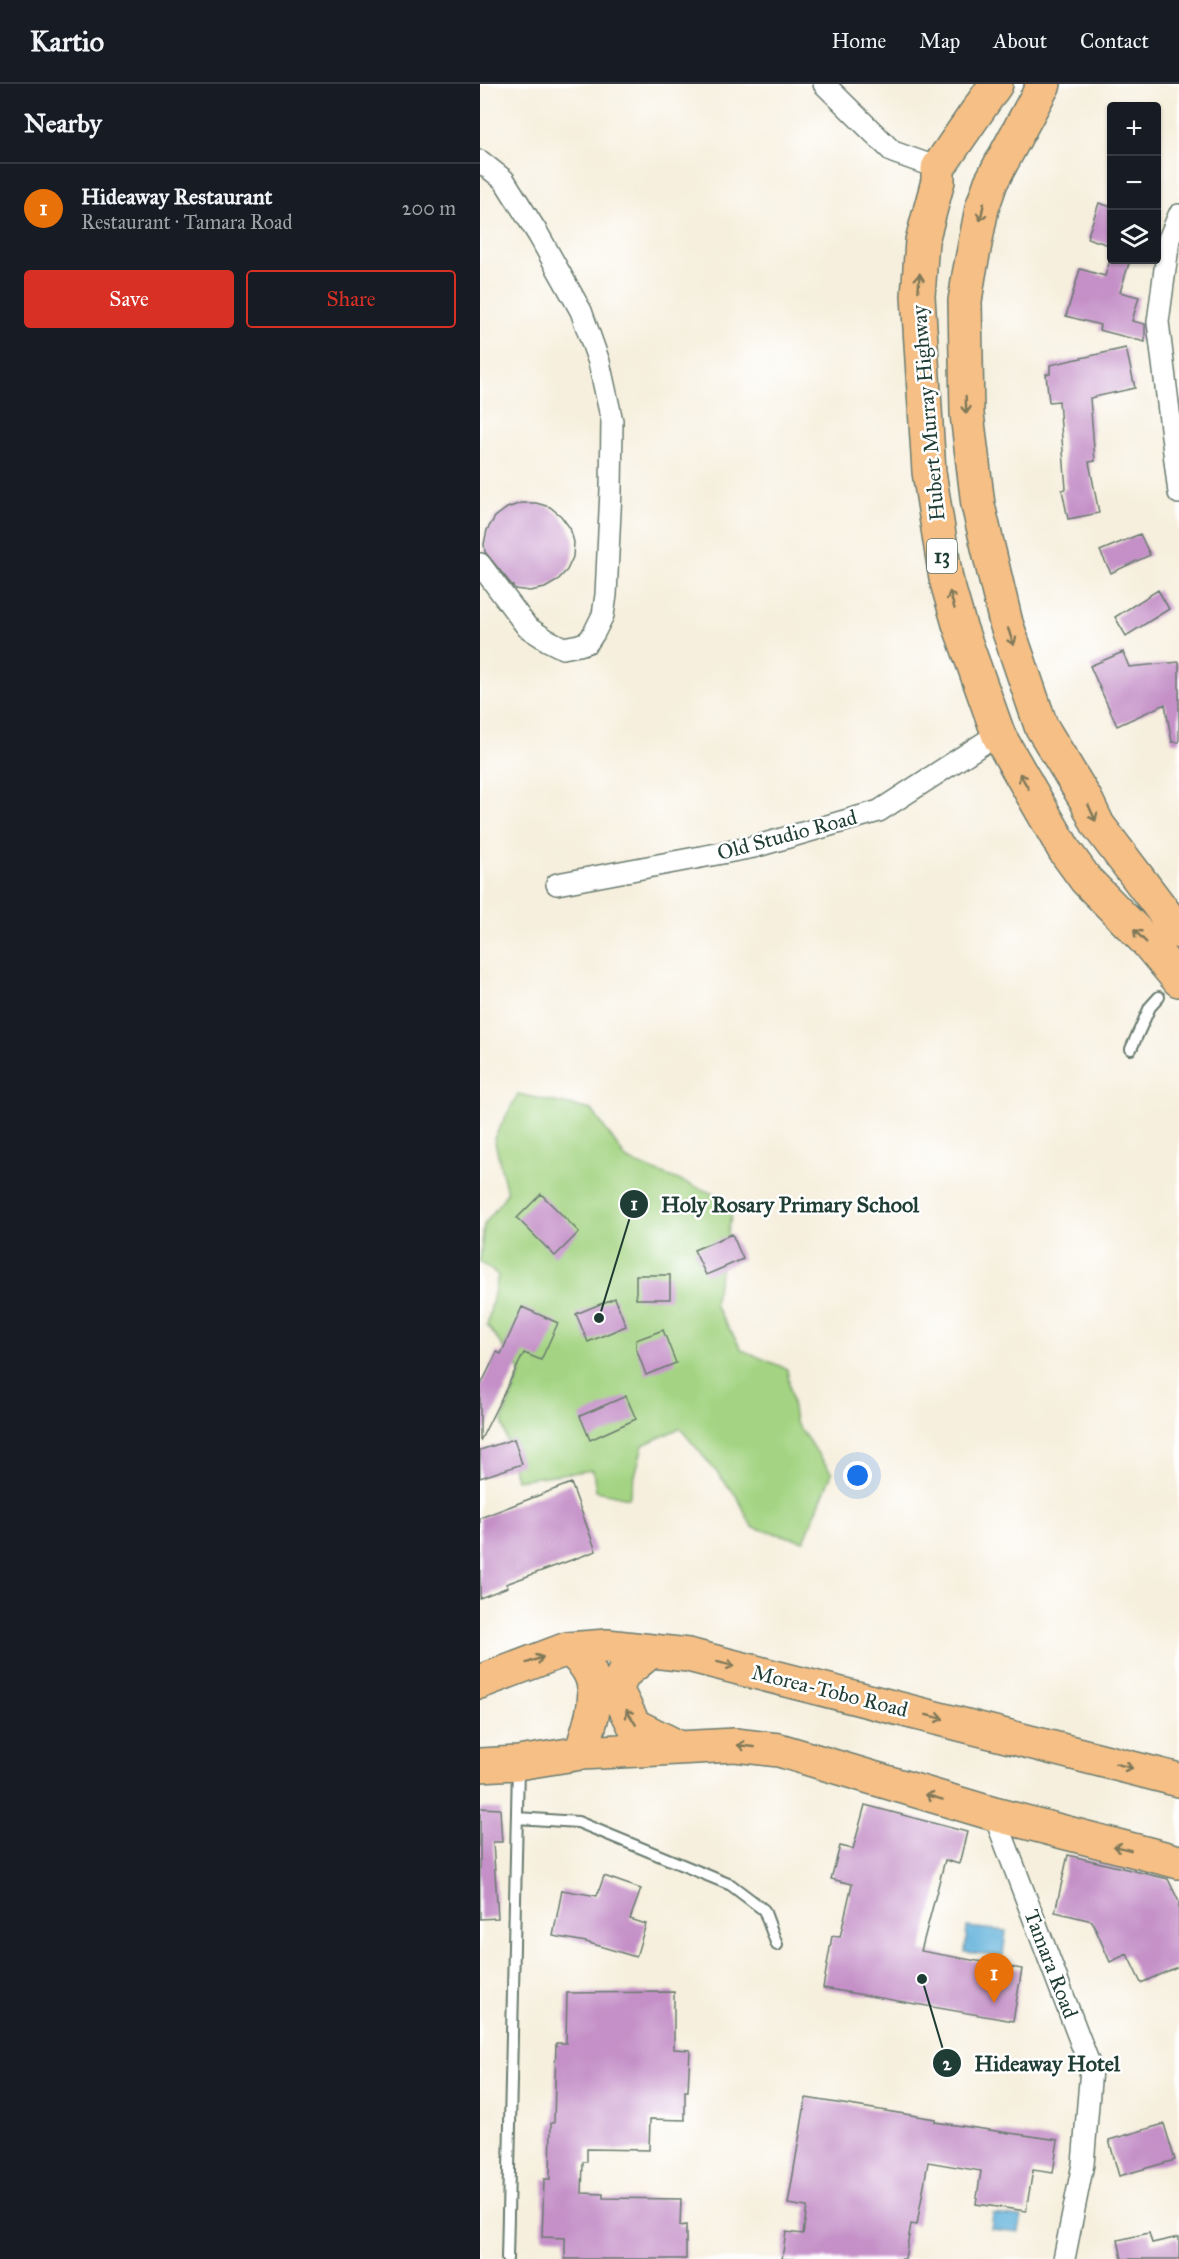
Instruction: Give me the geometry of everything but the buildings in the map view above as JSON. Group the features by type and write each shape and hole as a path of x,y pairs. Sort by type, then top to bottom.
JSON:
{"highway":[{"name":"Hubert Murray Highway","path":"996,84 939,168 938,181 922,241 918,296 929,472 946,579 959,624 999,736 1065,851 1086,880 1147,942 1169,988"},
{"name":"Hubert Murray Highway","path":"1042,84 991,182 982,208 965,301 967,414 978,505 1006,623 1041,726 1098,825 1179,932"},
{"path":"939,168 960,182 973,178 982,169 1042,84"},
{"name":"Morea-Tobo Road","path":"480,1682 567,1649 607,1646 688,1655 1179,1780"},
{"path":"567,1649 577,1655 589,1669 595,1688 596,1703 581,1753"},
{"path":"651,1651 624,1673 616,1689 634,1725 679,1748"},
{"path":"480,1765 518,1763 581,1753 735,1745 779,1750 994,1814 1179,1862"}],"street":[{"path":"824,84 893,152 939,168"},
{"path":"480,161 504,180 538,234 581,311 599,362 612,421 611,490 606,595 603,615 594,633 588,642 563,648 547,640 527,627 480,564"},
{"path":"1179,215 1170,239 1158,322 1175,430 1179,493"},
{"name":"Old Studio Road","path":"557,884 754,847 879,811 990,739 999,736"},
{"name":"Tamara Road","path":"994,1814 1090,2069 1083,2164 1064,2259"}],"lane":[{"path":"1131,1049 1150,1006 1169,988"},
{"path":"507,2259 518,1763"},
{"path":"517,1818 578,1822 731,1885 764,1910 777,1945"}],"green space":[{"path":"518,1094 592,1110 627,1160 722,1197 732,1212 714,1304 742,1350 787,1369 795,1422 832,1473 804,1541 752,1527 738,1498 680,1428 643,1445 629,1498 596,1491 593,1470 516,1480 502,1421 521,1372 487,1325 498,1275 480,1262 484,1225 507,1193 494,1138"}],"water":[{"path":"967,1927 1006,1931 1003,1956 965,1952"},
{"path":"993,2214 1021,2217 1019,2232 991,2229"}],"place":[{"name":"Holy Rosary Primary School","path":"599,1318"},
{"name":"Hideaway Hotel","path":"922,1979"},
{"name":"Hideaway Restaurant","path":"994,2003"}]}
